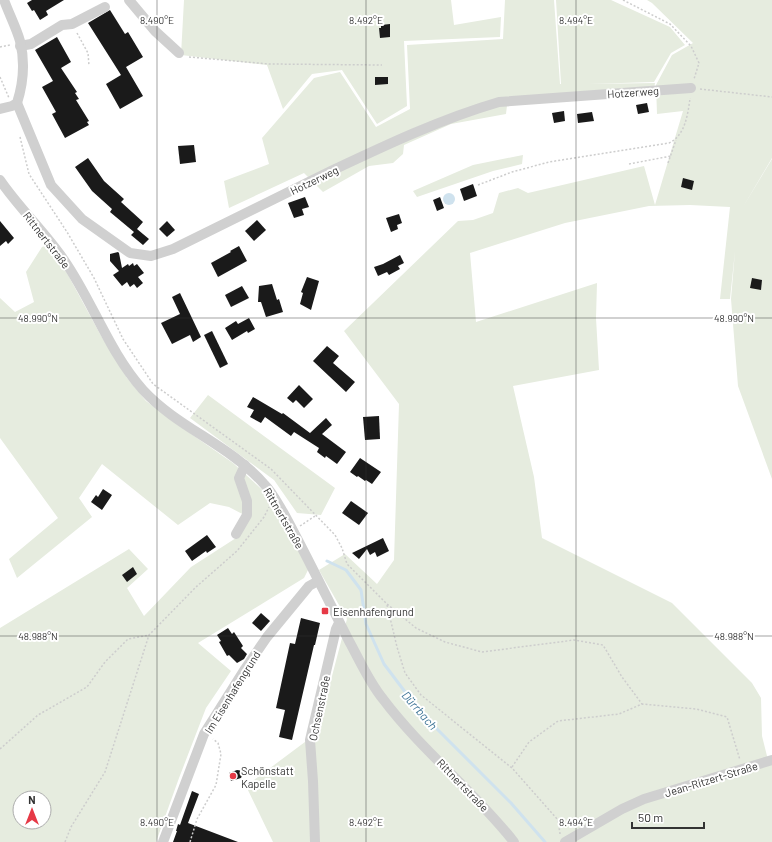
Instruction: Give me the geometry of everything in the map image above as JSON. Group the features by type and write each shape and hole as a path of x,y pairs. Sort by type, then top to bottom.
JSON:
{"street":[{"path":"0,109 15,105 22,87 23,64 20,46 4,0"},
{"path":"129,0 155,31 180,53"},
{"path":"20,46 31,44 62,25 72,24 105,7"},
{"name":"Hotzerweg","path":"15,105 51,185 82,220 130,253 151,256 173,249 368,154 470,110 499,102 691,88"},
{"name":"Rittnertstraße","path":"0,180 65,260 117,354 142,388 166,411 244,465 264,484 274,497 294,531 318,581 373,684 395,715 411,733 478,800 502,826 514,842"},
{"path":"236,534 247,515 247,501 239,478 244,465"},
{"name":"Im Eisenhafengrund","path":"163,842 204,734 267,637 309,586 318,581"},
{"name":"Ochsenstraße","path":"315,842 310,740 336,629 340,623"},
{"name":"Jean-Ritzert-Straße","path":"563,838 644,799 772,760"}],"path":[{"path":"623,0 670,24 691,46 699,63 691,88 688,117 676,140 668,163"},
{"path":"72,24 88,53 89,66"},
{"path":"180,53 189,57 269,64 382,64"},
{"path":"0,78 15,105"},
{"path":"691,88 772,97"},
{"path":"20,137 29,174 67,232 94,278 122,339 153,384 271,469 335,535 342,548 347,564 387,604 416,628 445,642 482,652 574,640 603,645 622,677 642,704"},
{"path":"478,185 512,172 549,162 657,146 676,140"},
{"path":"628,164 671,156"},
{"path":"64,842 71,827 105,772 149,635 196,587 237,551 264,517 274,497"},
{"path":"294,531 315,516"},
{"path":"387,604 405,673 421,695 512,768 558,820 563,838"},
{"path":"0,749 38,716 87,687 105,662 128,639 149,635"},
{"path":"512,768 529,742 558,721 619,714 642,704 696,709 727,717 743,770"},
{"path":"190,842 197,819 216,784 221,754 218,744 204,734"}],"shaded area":[{"path":"184,0 451,0 454,25 501,17 500,37 404,41 407,106 377,124 342,70 312,74 283,109 267,65 181,55"},
{"path":"505,0 554,0 560,84 556,0 611,0 670,27 685,45 671,53 654,82 588,84 655,83 654,89 508,97 506,114 451,124 404,145 403,154 393,163 369,166 323,192 304,173 229,208 224,181 269,164 262,138 314,78 340,72 376,127 410,109 407,45 503,39"},
{"path":"647,0 772,0 772,158 743,207 772,159 772,479 738,386 731,299 735,251 730,299 720,299 730,207 690,205 649,206 565,223 470,253 476,322 597,283 596,318 599,370 513,386 534,477 542,538 672,603 752,683 761,698 762,736 769,764 772,763 772,842 273,842 246,786 317,733 347,619 319,570 345,554 377,584 394,560 399,404 344,331 458,221 473,220 493,213 499,193 518,188 528,193 644,166 655,205 683,111 657,114 656,85 672,55 693,43 652,3"},
{"path":"523,155 522,164 493,171 417,197 413,191 473,165"},
{"path":"47,245 68,275 100,334 127,378 146,401 233,463 268,495 309,568 304,578 198,643 231,671 206,708 156,842 0,842 0,628 129,549 148,569 127,588 144,616 191,567 236,538 250,518 229,507 210,503 178,525 102,464 79,498 92,517 17,578 9,559 58,518 0,438 0,298 15,312 34,302 26,272 42,247"},
{"path":"208,395 335,488 321,515 297,513 274,480 190,418"}],"water":[{"path":"447,193 451,193 455,199 451,205 447,205 443,201 443,197"}],"building":[{"path":"32,0 64,0 46,11 48,15 40,20 34,10 32,11 27,3"},
{"path":"110,10 125,34 128,32 143,57 126,67 143,96 120,109 106,84 121,75 88,23"},
{"path":"390,24 390,37 380,38 379,28 381,28 381,25"},
{"path":"57,37 71,62 61,68 77,92 75,93 79,99 76,100 89,121 87,122 89,125 65,138 52,114 56,112 42,87 53,81 35,50"},
{"path":"375,77 388,77 388,84 375,85"},
{"path":"647,103 649,112 638,114 636,105"},
{"path":"564,111 565,121 554,123 552,113"},
{"path":"592,112 594,121 578,123 577,114"},
{"path":"194,145 196,162 180,164 178,146"},
{"path":"88,158 104,181 124,199 121,202 143,222 137,229 149,239 143,245 131,235 134,232 110,212 112,209 92,191 75,167"},
{"path":"683,178 694,181 692,190 681,187"},
{"path":"473,184 477,196 464,201 460,189"},
{"path":"305,197 309,207 302,209 304,215 294,218 288,203"},
{"path":"440,197 444,208 437,211 433,200"},
{"path":"399,214 402,223 397,225 398,229 391,232 386,218"},
{"path":"257,220 266,230 254,241 245,231"},
{"path":"0,221 14,238 8,244 6,241 0,246"},
{"path":"167,221 175,230 167,237 159,229"},
{"path":"239,246 247,261 218,277 211,263"},
{"path":"118,252 122,268 133,263 134,266 137,264 144,273 138,277 143,283 137,288 134,284 130,287 127,282 122,286 113,275 119,271 110,261 110,254"},
{"path":"400,255 404,263 398,266 400,269 389,275 387,272 378,276 374,267"},
{"path":"307,277 319,281 311,310 300,304 303,293 301,292"},
{"path":"752,278 762,280 761,290 750,288"},
{"path":"272,284 283,312 266,317 261,302 258,302 259,286"},
{"path":"242,286 249,298 231,307 225,295"},
{"path":"180,293 201,337 193,342 190,335 172,344 161,323 180,314 172,297"},
{"path":"249,318 255,329 248,333 247,331 232,340 225,328 236,321 238,324"},
{"path":"212,331 228,364 220,368 204,335"},
{"path":"327,346 339,356 333,363 355,382 346,392 313,361"},
{"path":"299,385 313,399 304,408 296,400 293,403 287,398"},
{"path":"253,397 282,414 283,413 310,433 326,418 332,425 322,434 346,452 337,464 326,456 325,458 317,452 319,448 294,432 291,436 265,417 261,423 250,417 254,410 247,407"},
{"path":"379,416 380,439 365,440 363,417"},
{"path":"360,458 381,472 372,484 350,472"},
{"path":"103,489 112,495 102,510 91,502 96,495 98,497"},
{"path":"351,501 368,513 359,525 342,513"},
{"path":"207,535 216,547 207,553 206,551 192,561 185,551"},
{"path":"383,538 389,551 377,557 375,552 370,555 367,549 359,559 352,553"},
{"path":"133,567 137,574 127,582 122,575"},
{"path":"261,613 270,621 261,631 252,623"},
{"path":"301,618 320,623 292,740 279,737 285,710 276,708 290,643 295,644"},
{"path":"228,628 232,634 234,632 243,646 241,648 247,654 244,659 237,663 229,655 227,656 219,642 221,641 217,635"},
{"path":"237,770 244,771 241,778 231,781 229,773"},
{"path":"192,791 199,794 188,823 238,842 173,842 178,824 180,825"}],"waterway":[{"name":"Dürrbach","path":"327,561 346,570 361,590 366,624 384,664 421,713 511,803 545,842"}],"place":[{"name":"Eisenhafengrund","path":"325,611"},
{"name":"Schönstatt Kapelle","path":"233,776"}]}
